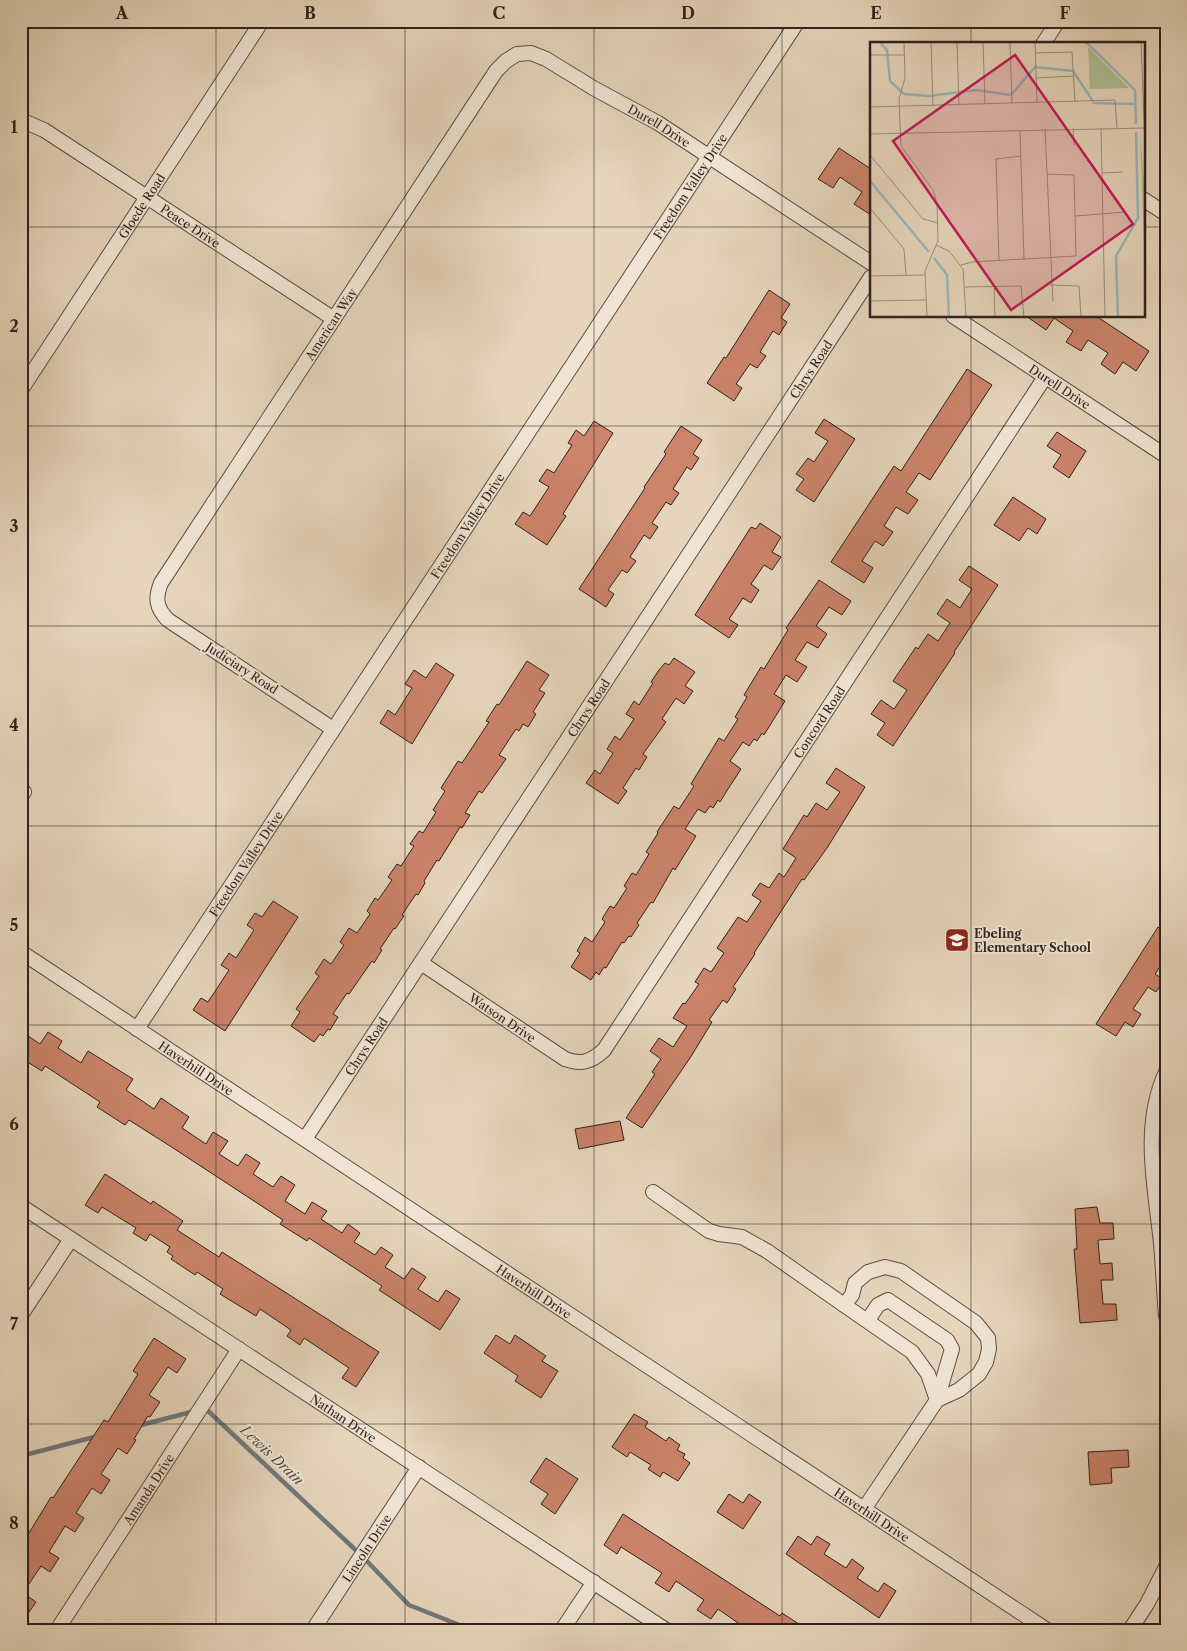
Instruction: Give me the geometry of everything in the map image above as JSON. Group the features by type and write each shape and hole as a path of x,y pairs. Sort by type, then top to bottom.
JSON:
{"street":[{"name":"Gloede Road","path":"21,390 262,21"},
{"name":"Freedom Valley Drive","path":"136,1029 798,21"},
{"path":"1044,42 1058,21"},
{"name":"Durell Drive","path":"517,54 531,53 546,59 595,89 658,123 870,262"},
{"name":"American Way","path":"156,602 161,582 496,71 517,54"},
{"name":"Peace Drive","path":"21,120 44,130 334,319"},
{"path":"1144,200 1166,214"},
{"name":"Chrys Road","path":"305,1139 870,278"},
{"name":"Durell Drive","path":"956,318 1166,456"},
{"name":"Concord Road","path":"586,1062 596,1058 604,1050 1045,376"},
{"name":"Judiciary Road","path":"156,602 161,613 168,620 333,729"},
{"name":"Haverhill Drive","path":"21,952 1047,1630"},
{"name":"Watson Drive","path":"421,963 565,1059 576,1063 586,1062"},
{"path":"1166,1072 1156,1100 1151,1144 1151,1166 1161,1244 1166,1316"},
{"path":"653,1192 708,1230 719,1234 742,1237 766,1250 912,1352 928,1374 937,1400"},
{"name":"Nathan Drive","path":"21,1206 666,1630"},
{"path":"21,1315 71,1239"},
{"path":"844,1305 852,1295 855,1283 868,1272 885,1268 901,1271 976,1323 988,1338 989,1349 986,1362 979,1374 959,1390 937,1400"},
{"path":"864,1509 937,1400 952,1348 947,1340 888,1300 878,1305 868,1320"},
{"name":"Amanda Drive","path":"57,1630 239,1349"},
{"name":"Lincoln Drive","path":"313,1630 419,1467"},
{"path":"1130,1630 1147,1604 1166,1567"},
{"path":"562,1630 594,1582"}],"building":[{"path":"839,148 870,168 870,214 854,204 862,192 840,177 833,188 818,179"},
{"path":"769,290 790,304 781,318 787,322 779,335 773,331 760,352 766,356 757,368 750,364 736,384 742,388 734,401 707,383 724,357 726,358"},
{"path":"1029,318 1054,318 1046,330"},
{"path":"1054,318 1099,318 1149,351 1136,371 1123,362 1115,374 1101,364 1108,353 1088,340 1081,351 1066,342 1073,331"},
{"path":"967,369 992,385 930,480 919,473 906,492 918,500 908,514 896,507 884,526 893,532 883,546 875,541 862,561 873,568 864,583 831,562 894,466 901,471"},
{"path":"824,419 855,439 814,502 796,490 804,479 796,474 808,458 814,462 828,441 815,433"},
{"path":"594,421 613,433 563,514 566,516 547,545 515,524 523,512 530,516 549,487 539,481 547,469 554,473 572,445 568,443 576,430 584,436"},
{"path":"681,426 702,440 693,454 699,458 691,470 687,467 673,489 679,493 671,505 666,502 652,523 658,527 650,539 644,535 630,557 636,561 627,573 622,570 608,590 614,594 606,607 579,589 645,488 666,454 664,452"},
{"path":"1057,432 1086,451 1069,478 1053,467 1061,455 1047,446"},
{"path":"1013,497 1046,519 1037,534 1028,528 1019,541 994,525"},
{"path":"760,523 781,537 772,552 781,557 772,570 764,565 751,584 759,590 751,603 743,598 729,619 738,625 729,638 695,615 751,527 756,529"},
{"path":"969,566 998,585 893,746 877,735 885,723 871,714 881,700 894,709 907,690 893,681 916,647 918,649 928,634 938,641 950,623 937,614 947,599 960,608 972,589 959,580"},
{"path":"819,580 851,601 842,615 829,607 816,626 827,634 818,648 807,642 795,660 807,667 797,682 786,675 774,694 785,701 764,735 762,733 757,741 754,739 749,746 743,742 730,761 741,769 720,802 718,800 713,808 710,806 705,813 698,809 685,829 696,836 675,870 673,868 653,903 651,902 637,923 639,925 631,937 629,936 624,943 622,942 606,968 604,967 599,975 596,972 591,980 571,967 580,953 577,951 585,937 592,942 605,922 602,919 610,906 614,908 627,888 624,886 632,873 636,875 649,854 646,852 674,806 679,809 694,786 691,784 719,738 724,741 738,719 735,717 747,697 744,695 761,667 764,669 788,630 786,628"},
{"path":"674,658 695,672 685,686 693,691 684,704 676,698 662,719 666,722 643,754 647,757 639,770 636,768 623,788 627,791 618,804 586,783 595,770 600,774 613,753 607,749 615,736 620,740 634,719 626,714 634,701 639,705 659,670 665,663 669,665"},
{"path":"527,661 549,675 539,690 545,693 533,712 536,714 528,727 523,724 519,731 516,729 499,755 506,759 482,793 479,791 465,813 470,815 462,828 460,827 439,861 437,860 418,895 416,894 402,915 404,916 380,949 382,950 374,963 372,961 333,1014 338,1017 330,1030 328,1029 323,1036 320,1034 314,1042 291,1026 300,1012 296,1009 319,976 315,973 324,959 331,964 344,945 340,942 349,928 357,933 370,914 367,911 375,898 378,900 392,880 388,877 397,864 401,866 414,846 410,844 419,831 423,833 436,812 433,810 445,791 441,788 458,761 462,763 489,722 486,721 497,704 499,705"},
{"path":"436,663 454,675 412,744 380,723 388,710 395,715 412,688 405,684 414,670 426,678"},
{"path":"836,768 865,787 827,848 804,880 802,879 754,953 733,987 736,989 727,1003 723,1000 709,1020 712,1022 690,1058 642,1128 626,1118 655,1074 652,1072 661,1059 650,1051 659,1038 673,1047 687,1026 673,1018 699,984 695,982 704,968 711,972 724,953 717,948 738,917 747,922 761,901 752,895 760,883 769,888 779,873 784,877 796,858 783,849 804,815 807,817 816,803 827,810 840,792 826,783"},
{"path":"273,901 298,917 225,1031 193,1010 201,998 208,1002 229,970 221,965 229,953 236,958 254,930 247,925 255,913 262,917"},
{"path":"1158,927 1166,932 1166,958 1155,974 1164,980 1156,992 1148,987 1133,1009 1141,1014 1133,1027 1125,1022 1116,1036 1096,1024"},
{"path":"21,1031 40,1044 48,1032 62,1041 58,1048 81,1063 88,1051 133,1079 126,1090 154,1109 161,1098 189,1117 182,1128 206,1144 213,1132 228,1141 219,1154 238,1166 246,1154 260,1163 253,1174 273,1187 281,1176 295,1185 285,1201 305,1214 312,1202 327,1211 321,1219 342,1233 348,1224 360,1233 354,1242 375,1255 381,1247 393,1255 385,1267 404,1279 412,1268 426,1277 418,1289 438,1302 446,1290 460,1299 440,1330 379,1290 382,1286 309,1238 307,1241 280,1224 283,1220 170,1146 129,1120 125,1125 97,1107 100,1102 45,1066 42,1071 21,1058"},
{"path":"620,1121 624,1140 579,1149 575,1129"},
{"path":"105,1174 151,1204 153,1201 183,1221 177,1230 219,1257 222,1252 379,1352 356,1387 342,1378 349,1368 304,1338 300,1345 287,1336 291,1330 260,1309 256,1316 220,1294 223,1289 197,1272 195,1275 171,1259 173,1256 167,1252 170,1247 150,1234 146,1241 133,1233 136,1228 102,1207 98,1213 85,1205"},
{"path":"1097,1207 1100,1223 1113,1223 1114,1239 1098,1240 1100,1264 1112,1263 1113,1280 1101,1280 1103,1304 1116,1304 1117,1320 1080,1323 1074,1249 1077,1249 1075,1209"},
{"path":"496,1335 510,1344 515,1335 546,1356 542,1361 558,1371 541,1398 515,1381 518,1376 484,1353"},
{"path":"154,1338 186,1359 177,1373 168,1367 149,1395 160,1402 150,1417 148,1416 134,1439 136,1440 127,1454 118,1448 101,1474 110,1480 101,1494 92,1488 76,1513 84,1518 75,1532 65,1526 49,1552 59,1558 50,1572 41,1566 23,1593 36,1602 21,1624 21,1546 51,1497 53,1498 104,1420 108,1422 138,1374 133,1371"},
{"path":"634,1414 648,1422 645,1427 666,1441 669,1437 680,1445 677,1450 685,1454 683,1458 690,1463 678,1481 663,1472 660,1477 648,1469 651,1465 630,1452 627,1457 612,1447"},
{"path":"1128,1450 1129,1467 1111,1468 1112,1483 1090,1485 1088,1452"},
{"path":"546,1458 578,1479 555,1514 541,1504 548,1494 530,1482"},
{"path":"729,1494 743,1503 749,1494 761,1502 743,1529 717,1512"},
{"path":"623,1514 780,1616 782,1613 808,1630 738,1630 741,1625 718,1609 711,1619 697,1610 704,1600 676,1581 669,1592 655,1583 662,1573 621,1547 617,1554 604,1545"},
{"path":"798,1536 811,1545 817,1536 830,1544 824,1554 846,1568 852,1559 864,1568 857,1578 878,1592 884,1583 896,1591 879,1618 786,1554"}],"waterway":[{"name":"Lewis Drain","path":"203,1409 205,1408 363,1557 409,1605 472,1630"},
{"name":"Lewis Drain","path":"137,1426 195,1411"},
{"name":"Lewis Drain","path":"21,1456 98,1436"}],"place":[{"name":"Ebeling Elementary School","path":"957,940"}]}
